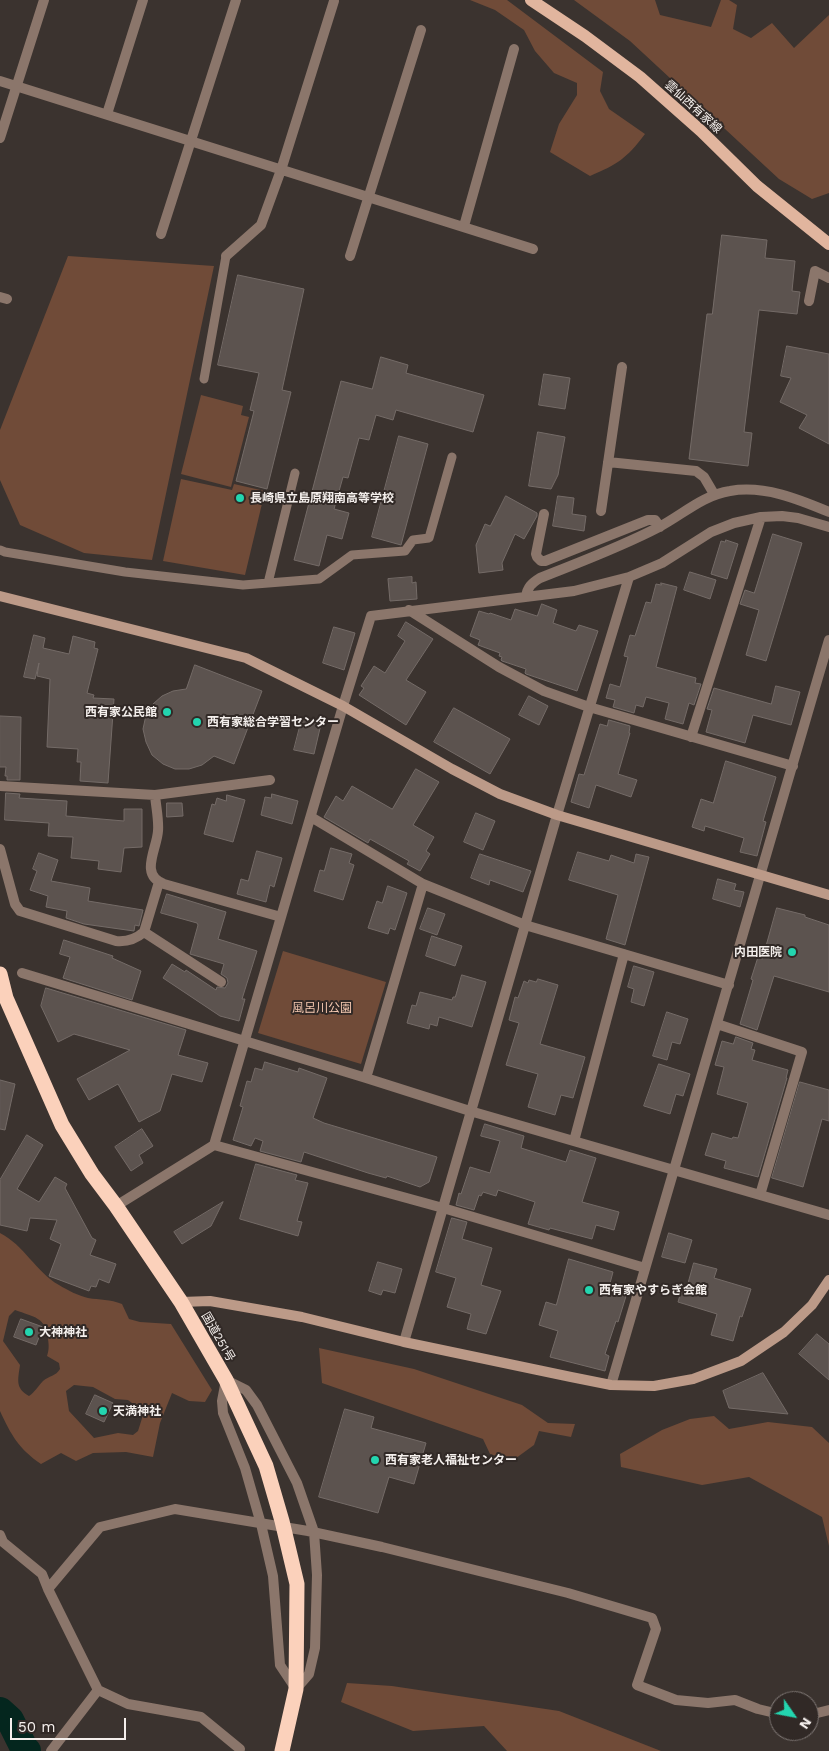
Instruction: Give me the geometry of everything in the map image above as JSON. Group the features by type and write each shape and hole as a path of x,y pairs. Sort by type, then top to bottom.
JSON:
{"highway":[{"name":"国道251号","path":"0,974 3,1001 62,1125 92,1174 181,1302 226,1380 266,1466 297,1584 296,1689 282,1751"}],"main road":[{"name":"雲仙西有家線","path":"531,0 586,36 640,77 701,131 757,186 829,244"}],"street":[{"path":"0,138 44,0"},
{"path":"107,114 143,0"},
{"path":"161,234 236,0"},
{"path":"226,256 261,225 281,170 334,2"},
{"path":"350,256 421,30"},
{"path":"464,226 514,49"},
{"path":"0,80 533,248"},
{"path":"809,302 815,271 829,278"},
{"path":"601,511 622,367"},
{"path":"608,462 696,471 704,477 714,494"},
{"path":"526,597 531,584 540,578 660,527 714,494 731,490 770,492 800,500 829,512"},
{"path":"544,514 536,557 545,561 648,520 655,520 660,527"},
{"path":"116,1206 214,1145 371,616 574,591 629,576 662,563 711,532 734,523 761,517 782,516 798,518 829,527"},
{"path":"691,737 761,517"},
{"path":"404,1342 524,925 629,576"},
{"path":"0,596 246,658 343,706 452,769 500,794 557,815 829,895"},
{"path":"408,610 499,667 544,691 589,707 793,766"},
{"path":"611,1385 672,1170 762,875 829,640"},
{"path":"0,786 155,795 270,780"},
{"path":"155,795 158,831 150,867 151,874 159,882 281,917"},
{"path":"311,817 423,884 524,925 729,985"},
{"path":"0,849 15,904 20,911 116,941 127,941 144,932 159,882"},
{"path":"366,1078 423,884"},
{"path":"144,932 221,982"},
{"path":"574,1141 624,954"},
{"path":"22,973 245,1040 470,1111 829,1215"},
{"path":"717,1024 802,1052 760,1196"},
{"path":"214,1145 443,1208 645,1268"},
{"path":"181,1302 210,1301 302,1317 404,1342 611,1385 654,1386 693,1379 741,1361 784,1332 812,1305 829,1280"},
{"path":"226,1380 246,1390 257,1405 297,1483 311,1532 318,1575 314,1648 309,1674 296,1689 280,1665 273,1576 265,1525 223,1413 222,1401 226,1380"},
{"path":"48,1589 100,1528 175,1509 311,1532 382,1547 559,1591 652,1618 656,1629 637,1685 676,1700 708,1703 735,1700 769,1712"},
{"path":"0,1535 3,1542 42,1574 98,1690 128,1704 201,1717 240,1748"},
{"path":"51,1751 98,1690"}],"lane":[{"path":"204,379 226,256"},
{"path":"0,550 126,572 242,585 318,580 352,555 405,551 414,540 429,538 452,457"},
{"path":"268,583 295,473"}],"green space":[{"path":"470,0 507,0 603,72 600,91 609,109 645,134 627,155 608,168 590,176 550,152 559,124 577,95 577,83 554,73 535,51 524,30 495,10"},
{"path":"574,0 655,0 660,15 711,27 721,0 729,0 737,5 733,29 751,38 772,23 794,48 829,15 829,193 812,199 779,179 630,41"},
{"path":"68,256 214,266 152,560 84,553 20,525 0,480 0,430"},
{"path":"201,395 243,406 241,415 249,417 231,487 181,474"},
{"path":"181,479 232,490 234,484 265,491 245,575 163,561"},
{"name":"風呂川公園","path":"283,951 386,982 361,1064 258,1033"},
{"path":"0,1233 16,1244 51,1280 66,1289 84,1297 109,1300 122,1304 129,1319 140,1322 171,1324 212,1390 205,1402 189,1401 172,1393 160,1423 153,1457 126,1452 93,1453 76,1461 61,1453 41,1464 16,1441 0,1411","holes":["15,1310 33,1316 42,1322 47,1332 49,1348 47,1356 59,1363 60,1369 43,1381 29,1396 19,1387 20,1365 3,1341 9,1316","74,1385 93,1387 115,1399 128,1400 144,1412 138,1431 133,1435 118,1433 94,1438 69,1411 66,1391"]},
{"path":"319,1348 414,1369 522,1405 548,1423 575,1424 571,1437 539,1431 534,1445 512,1461 490,1454 483,1439 322,1383"},
{"path":"714,1416 729,1429 768,1422 812,1427 829,1443 829,1546 822,1517 749,1477 702,1485 621,1467 620,1454 662,1430 690,1419"},
{"path":"347,1683 392,1686 559,1711 661,1751 507,1751 484,1726 413,1731 341,1702"}],"building":[{"path":"722,235 767,240 765,258 795,261 792,291 800,292 797,314 759,310 744,432 752,433 748,466 689,459 707,314 712,314"},
{"path":"238,275 304,289 282,390 291,392 267,489 236,481 254,411 250,410 259,373 218,365"},
{"path":"787,346 829,354 829,444 799,428 807,415 780,402 791,378 781,376"},
{"path":"381,357 408,365 406,373 484,395 473,432 396,410 393,420 376,415 369,440 359,438 348,478 343,477 334,509 349,513 342,539 327,535 319,566 294,560 341,381 372,389"},
{"path":"544,374 570,378 565,409 539,405"},
{"path":"538,432 565,437 558,475 551,489 529,486"},
{"path":"399,436 428,444 401,545 372,537"},
{"path":"506,496 537,513 537,516 524,539 515,534 502,563 503,570 479,573 476,545 485,524 490,526"},
{"path":"558,496 574,498 572,514 586,516 584,531 553,526"},
{"path":"773,534 802,543 766,661 746,655 759,610 740,604 745,590 754,593"},
{"path":"726,540 738,544 727,579 711,574 721,541 725,542"},
{"path":"690,572 716,580 710,599 684,590"},
{"path":"412,577 412,583 416,582 417,599 390,601 388,579"},
{"path":"661,583 677,587 656,667 696,678 695,683 701,684 694,705 689,703 683,724 665,719 669,703 646,697 643,707 636,705 634,713 613,707 615,700 606,698 610,684 620,687 628,657 624,656 630,635 635,636 646,602 651,603 656,584 661,585"},
{"path":"542,604 557,610 553,623 576,631 579,625 598,631 577,691 526,674 526,669 502,661 502,657 499,656 500,653 478,645 480,640 470,636 479,611 511,620 515,609 537,616"},
{"path":"406,622 433,639 406,680 426,692 406,725 359,695 364,688 361,686 374,666 385,673 405,641 398,636"},
{"path":"334,627 355,633 344,670 323,663"},
{"path":"34,635 45,638 43,648 69,654 73,636 95,642 94,648 98,649 87,693 94,695 93,698 114,699 108,783 80,781 81,762 77,762 78,749 47,747 50,679 37,676 39,663 35,679 24,677"},
{"name":"西有家総合学習センター","path":"195,665 262,691 234,764 214,756 202,765 189,769 175,769 163,764 152,755 146,742 143,729 146,715 153,704 162,696 173,691 186,689"},
{"path":"776,686 800,692 791,725 753,715 745,743 706,732 712,710 707,709 714,688 771,704"},
{"path":"529,696 548,706 539,725 519,715"},
{"path":"454,708 510,739 490,774 434,742"},
{"path":"0,716 21,717 20,780 7,780 7,776 5,776 6,767 0,767"},
{"path":"302,719 321,724 314,754 294,750"},
{"path":"609,720 630,726 630,733 618,774 637,780 631,797 596,785 589,808 571,802 579,774 584,775 600,724 607,726"},
{"path":"726,761 776,777 763,821 766,822 757,856 740,852 744,838 705,826 704,831 692,827 701,799 713,803"},
{"path":"416,769 439,782 413,825 434,837 426,851 430,854 420,871 407,864 409,861 370,839 368,843 324,817 336,796 343,801 352,786 392,809"},
{"path":"6,793 20,794 19,798 67,801 66,816 124,821 124,809 142,809 142,847 124,848 121,872 98,869 99,861 71,858 73,837 48,836 49,823 5,820"},
{"path":"272,794 298,801 292,824 261,815 265,797 271,798"},
{"path":"227,795 245,800 233,842 204,834 212,804 215,805 217,798 226,801"},
{"path":"167,803 182,803 183,816 167,817"},
{"path":"476,813 495,821 483,850 464,842"},
{"path":"331,848 352,854 349,863 354,865 343,900 314,891 320,870 324,871"},
{"path":"257,851 282,858 274,887 270,885 266,902 237,894 241,879 248,881"},
{"path":"578,852 609,861 611,855 634,863 636,854 649,857 625,945 606,939 618,895 569,880"},
{"path":"39,853 58,860 51,881 90,888 88,901 143,910 139,926 135,925 134,931 84,924 66,918 67,911 46,907 48,896 30,890 37,871 33,869"},
{"path":"480,854 531,871 523,892 490,880 489,885 471,878"},
{"path":"718,879 736,884 734,890 744,892 740,907 713,899"},
{"path":"388,886 407,893 395,930 390,928 388,934 368,928 377,901 382,903"},
{"path":"167,894 226,912 218,939 257,951 242,999 245,999 239,1021 220,1016 163,978 172,964 185,972 186,970 216,990 217,987 225,988 228,983 227,978 221,974 224,964 190,954 197,923 161,913"},
{"path":"428,908 445,914 437,935 420,929"},
{"name":"内田医院","path":"777,908 805,915 805,917 829,925 829,992 774,976 757,1030 740,1024 758,957 762,959"},
{"path":"432,936 462,946 455,966 426,956"},
{"path":"64,940 113,956 112,958 141,971 132,1000 63,978 70,957 60,954"},
{"path":"634,966 654,972 644,1006 631,1002 634,989 628,987"},
{"path":"462,975 486,982 472,1027 439,1017 437,1026 430,1024 429,1029 407,1023 412,1005 416,1006 420,992 452,1000 455,997"},
{"path":"538,979 558,985 540,1044 585,1057 573,1098 561,1095 555,1115 528,1107 538,1074 506,1065 519,1023 509,1020 515,997 518,998 524,981 528,983 529,980 536,982"},
{"path":"46,988 186,1030 178,1055 208,1063 202,1082 172,1074 160,1111 139,1122 118,1084 89,1100 77,1079 130,1050 74,1034 58,1042 41,1006"},
{"path":"667,1012 688,1019 680,1044 672,1042 667,1060 653,1056"},
{"path":"736,1037 753,1043 751,1049 755,1050 752,1060 788,1070 758,1177 724,1168 726,1161 705,1155 712,1133 732,1139 733,1137 738,1138 748,1103 717,1094 724,1067 715,1065 722,1041 733,1044"},
{"path":"265,1062 298,1072 299,1068 327,1078 313,1118 437,1157 429,1182 420,1187 387,1176 386,1178 368,1173 304,1152 301,1162 260,1151 263,1141 255,1138 251,1146 233,1140 243,1107 240,1106 247,1081 251,1082 255,1068 262,1070"},
{"path":"659,1064 690,1074 683,1096 676,1094 670,1114 644,1106"},
{"path":"0,1080 15,1084 5,1130 0,1129"},
{"path":"800,1082 829,1090 829,1121 822,1119 803,1187 772,1178"},
{"path":"485,1124 524,1136 521,1148 566,1162 570,1150 596,1158 582,1202 619,1212 614,1230 596,1225 592,1239 528,1224 535,1202 498,1190 496,1196 483,1192 481,1196 479,1195 474,1210 456,1205 470,1167 490,1173 500,1141 481,1136"},
{"path":"142,1129 153,1146 139,1155 143,1163 131,1171 115,1147"},
{"path":"27,1135 43,1145 17,1189 39,1202 55,1177 67,1184 65,1188 92,1238 96,1240 90,1255 116,1264 109,1283 99,1279 96,1287 91,1286 89,1291 49,1276 61,1244 50,1239 57,1220 30,1218 27,1231 0,1225 0,1180"},
{"path":"256,1164 297,1175 295,1180 308,1183 297,1221 302,1222 298,1236 240,1219"},
{"path":"223,1202 211,1226 182,1244 174,1232"},
{"path":"452,1218 467,1222 462,1239 492,1248 481,1285 501,1291 486,1334 467,1329 471,1314 447,1307 456,1278 436,1272"},
{"path":"669,1233 692,1240 685,1263 662,1257"},
{"path":"569,1259 613,1272 609,1287 627,1293 605,1354 609,1356 605,1371 550,1357 558,1331 539,1325 546,1302 556,1305"},
{"path":"378,1262 402,1269 395,1293 383,1290 381,1295 369,1291"},
{"path":"694,1263 717,1269 714,1278 751,1289 742,1317 740,1316 733,1341 711,1335 717,1314 678,1302 682,1288 686,1289"},
{"name":"大神神社","path":"21,1319 43,1327 36,1345 14,1337"},
{"path":"817,1334 829,1344 829,1380 799,1354"},
{"path":"763,1373 788,1414 729,1408 723,1391"},
{"name":"天満神社","path":"95,1395 113,1403 104,1422 86,1414"},
{"name":"西有家老人福祉センター","path":"345,1409 374,1417 371,1428 426,1443 414,1484 389,1477 378,1513 319,1497"}],"waterway":[{"path":"0,1711 10,1720 27,1751"}],"place":[{"name":"長崎県立島原翔南高等学校","path":"240,498"},
{"name":"西有家公民館","path":"167,712"},
{"name":"西有家総合学習センター","path":"197,722"},
{"name":"内田医院","path":"792,952"},
{"name":"西有家やすらぎ会館","path":"589,1290"},
{"name":"大神神社","path":"29,1332"},
{"name":"天満神社","path":"103,1411"},
{"name":"西有家老人福祉センター","path":"375,1460"}]}
